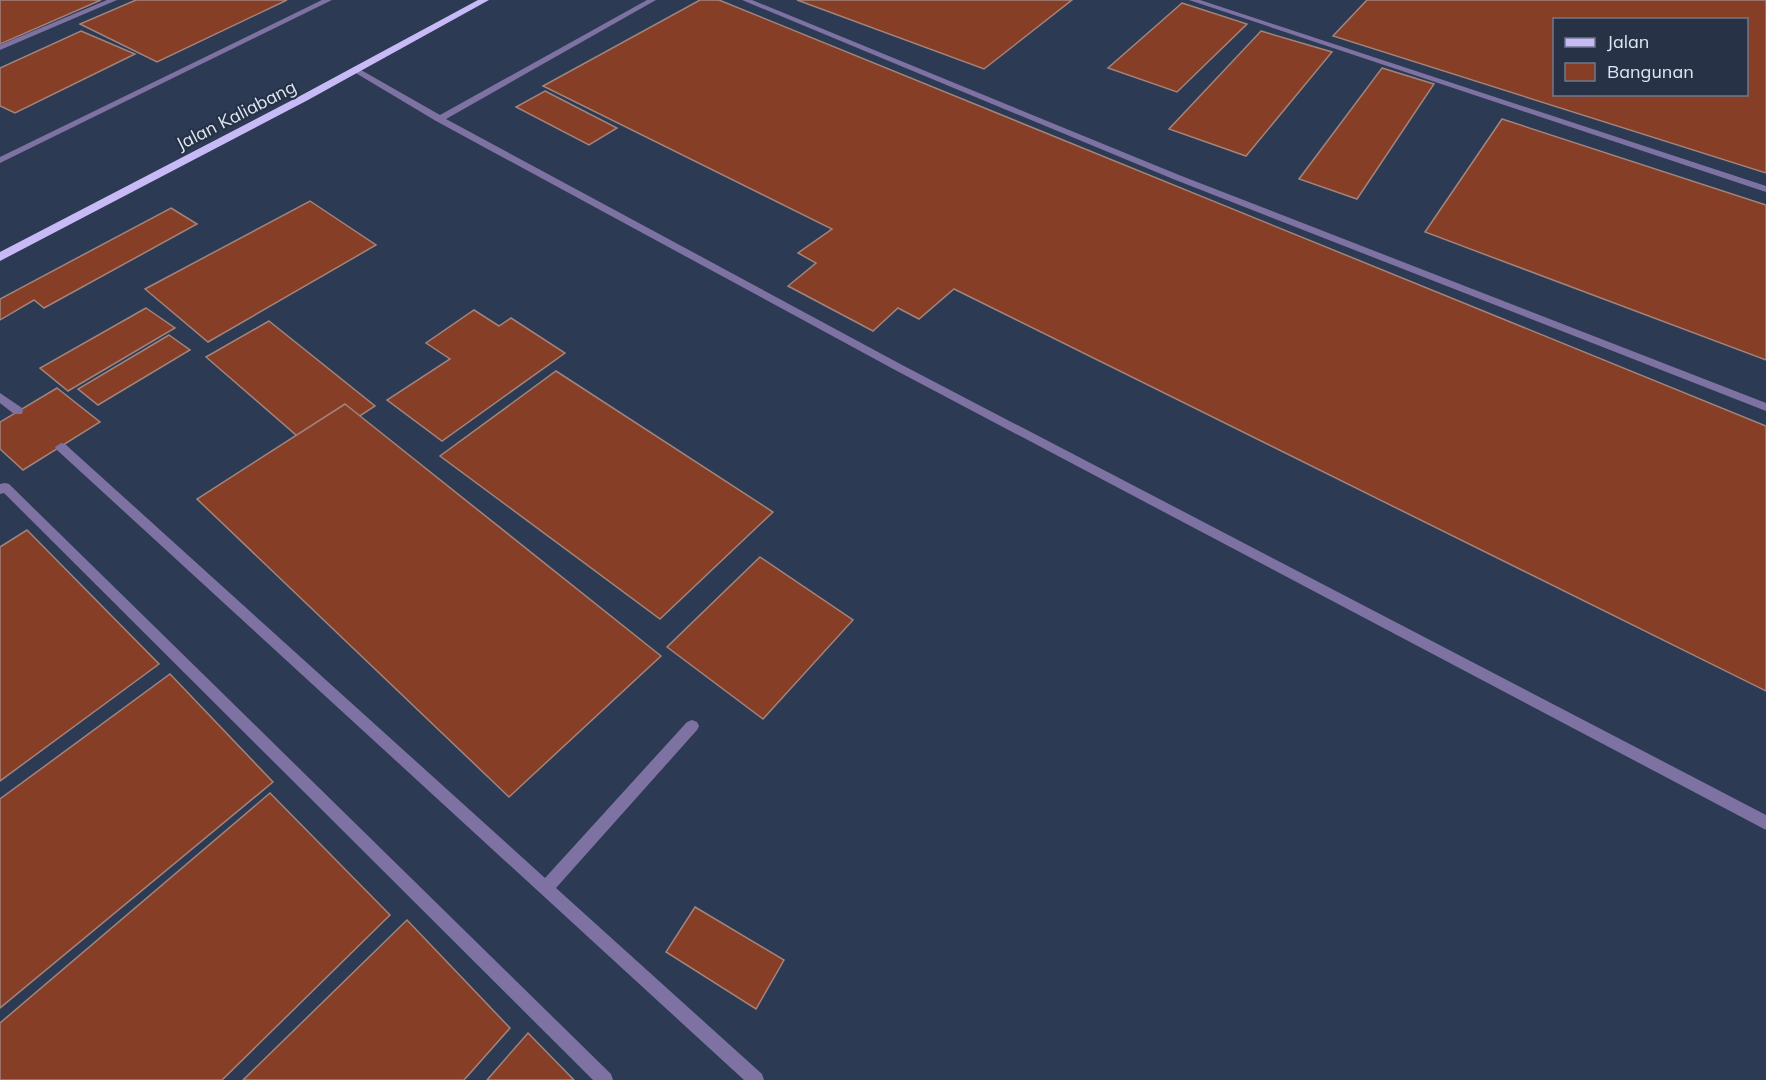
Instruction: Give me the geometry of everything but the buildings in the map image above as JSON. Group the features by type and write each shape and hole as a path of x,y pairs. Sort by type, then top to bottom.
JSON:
{"main road":[{"name":"Jalan Kaliabang","path":"0,257 168,168 358,72 485,0"}],"lane":[{"path":"0,48 113,0"},
{"path":"0,160 328,0"},
{"path":"439,119 652,0"},
{"path":"746,0 1176,177 1766,407"},
{"path":"1193,0 1766,189"},
{"path":"358,72 439,119 1231,543 1766,823"},
{"path":"0,397 18,411"},
{"path":"61,447 756,1080"},
{"path":"0,490 5,487 605,1080"},
{"path":"546,888 692,726"}],"shaded area":[{"path":"0,0 1766,0 1766,1080 0,1080"}]}
